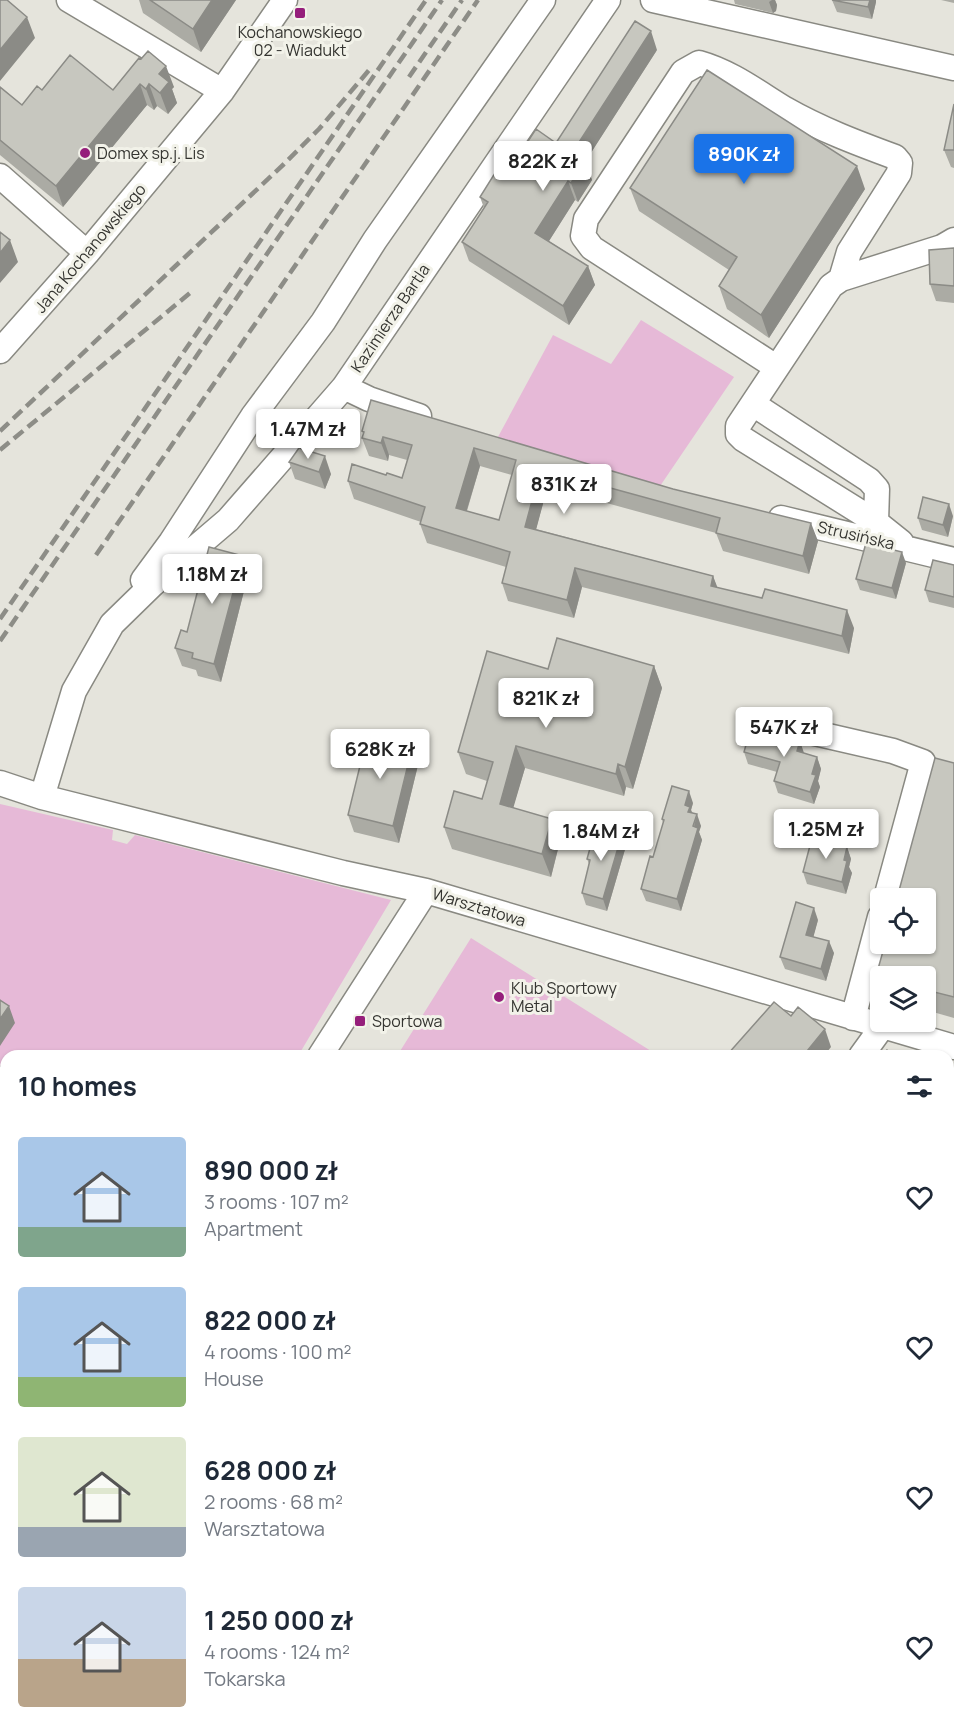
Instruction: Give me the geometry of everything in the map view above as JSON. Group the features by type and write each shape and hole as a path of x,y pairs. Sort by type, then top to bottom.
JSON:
{"street":[{"path":"69,0 222,91"},
{"name":"Jana Kochanowskiego","path":"0,351 87,253 222,91 285,0"},
{"path":"112,624 171,542 254,416 323,322 375,240 543,0"},
{"name":"Kazimierza Bartla","path":"42,796 74,691 112,624 153,584 228,520 344,387 608,0"},
{"path":"653,0 954,68"},
{"path":"776,367 592,248 583,236 586,219 683,72 699,63 719,69 827,132 895,157 900,163 899,173 849,252 841,279"},
{"path":"0,176 87,253"},
{"path":"909,548 876,522 743,439 738,434 738,426 831,286 841,279 942,247 954,240"},
{"path":"344,387 369,399 441,423"},
{"path":"753,404 869,480 877,489 876,522"},
{"name":"Strusińska","path":"759,512 954,560"},
{"path":"793,728 893,751 923,762 889,888"},
{"name":"Warsztatowa","path":"0,783 42,796 343,873 426,891 870,1023"},
{"path":"324,1050 426,891"},
{"path":"853,1018 870,954"},
{"path":"865,1050 878,1032"},
{"name":"Warsztatowa","path":"900,1032 954,1047"}],"shaded area":[{"path":"641,320 734,377 654,495 492,448 553,335 611,364"},
{"path":"0,804 113,830 112,840 127,844 135,835 391,900 302,1050 0,1050"},
{"name":"Klub Sportowy Metal","path":"471,938 649,1050 401,1050"}],"building":[{"path":"0,0 7,0 27,17 0,50"},
{"path":"150,0 212,0 193,29"},
{"path":"832,0 870,0 868,7"},
{"path":"635,21 651,31 572,153 585,161 571,183 568,181 535,233 588,266 563,306 462,242 488,202 480,197 510,149 519,155 536,129 556,143"},
{"path":"148,51 166,66 159,74 169,82 160,93 149,84 146,89 140,84 56,186 0,140 0,87 22,105 37,86 42,90 70,55 113,90 139,58 141,59"},
{"path":"707,70 857,166 761,315 719,286 737,257 630,188"},
{"path":"954,104 954,150 944,150"},
{"path":"0,232 10,240 0,253"},
{"path":"954,248 954,286 930,284 929,250"},
{"path":"371,400 673,489 811,523 803,556 716,533 720,518 541,467 525,527 713,576 711,586 762,598 765,589 847,610 842,636 575,568 567,600 502,583 510,552 420,524 425,507 348,481 352,464 402,478 412,445 383,437 381,443 362,438 364,432 362,431","holes":["474,448 516,460 499,520 456,508"]},
{"path":"299,448 325,456 319,472 289,462"},
{"path":"923,497 949,504 943,525 918,518"},
{"path":"866,543 902,552 892,588 856,579"},
{"path":"209,547 247,557 242,575 238,574 214,664 192,658 193,653 175,648 181,630 187,632"},
{"path":"933,560 954,565 954,597 925,590"},
{"path":"557,638 654,666 625,767 618,764 616,774 516,746 500,804 552,819 542,854 444,827 454,791 482,799 493,762 458,752 487,651 548,669"},
{"path":"751,727 800,741 797,751 817,757 812,774 816,775 810,792 774,781 780,762 744,752"},
{"path":"368,733 413,744 393,826 348,815"},
{"path":"935,758 954,763 954,997 936,992 936,966 879,966 882,954 936,954 936,888 900,888"},
{"path":"672,786 689,791 685,805 690,807 688,812 697,814 693,826 698,828 677,899 641,889 650,856 653,857"},
{"path":"596,827 622,834 603,899 582,893 590,860 587,859"},
{"path":"812,838 847,847 844,860 847,861 842,882 803,872"},
{"path":"796,902 814,908 806,935 829,941 821,969 780,957"},
{"path":"0,1000 9,1006 0,1019"},
{"path":"774,1002 791,1016 798,1007 825,1029 808,1050 731,1050"}],"railway":[{"path":"0,619 426,0"},
{"path":"0,641 442,0"},
{"path":"409,77 462,0"},
{"path":"96,555 478,0"},
{"path":"0,431 284,164 319,129 370,69"},
{"path":"0,450 190,293"}],"place":[{"name":"Kochanowskiego 02 - Wiadukt","path":"300,13"},
{"name":"Domex sp.j. Lis","path":"85,153"},
{"name":"Klub Sportowy Metal","path":"499,997"},
{"name":"Sportowa","path":"360,1021"}]}
